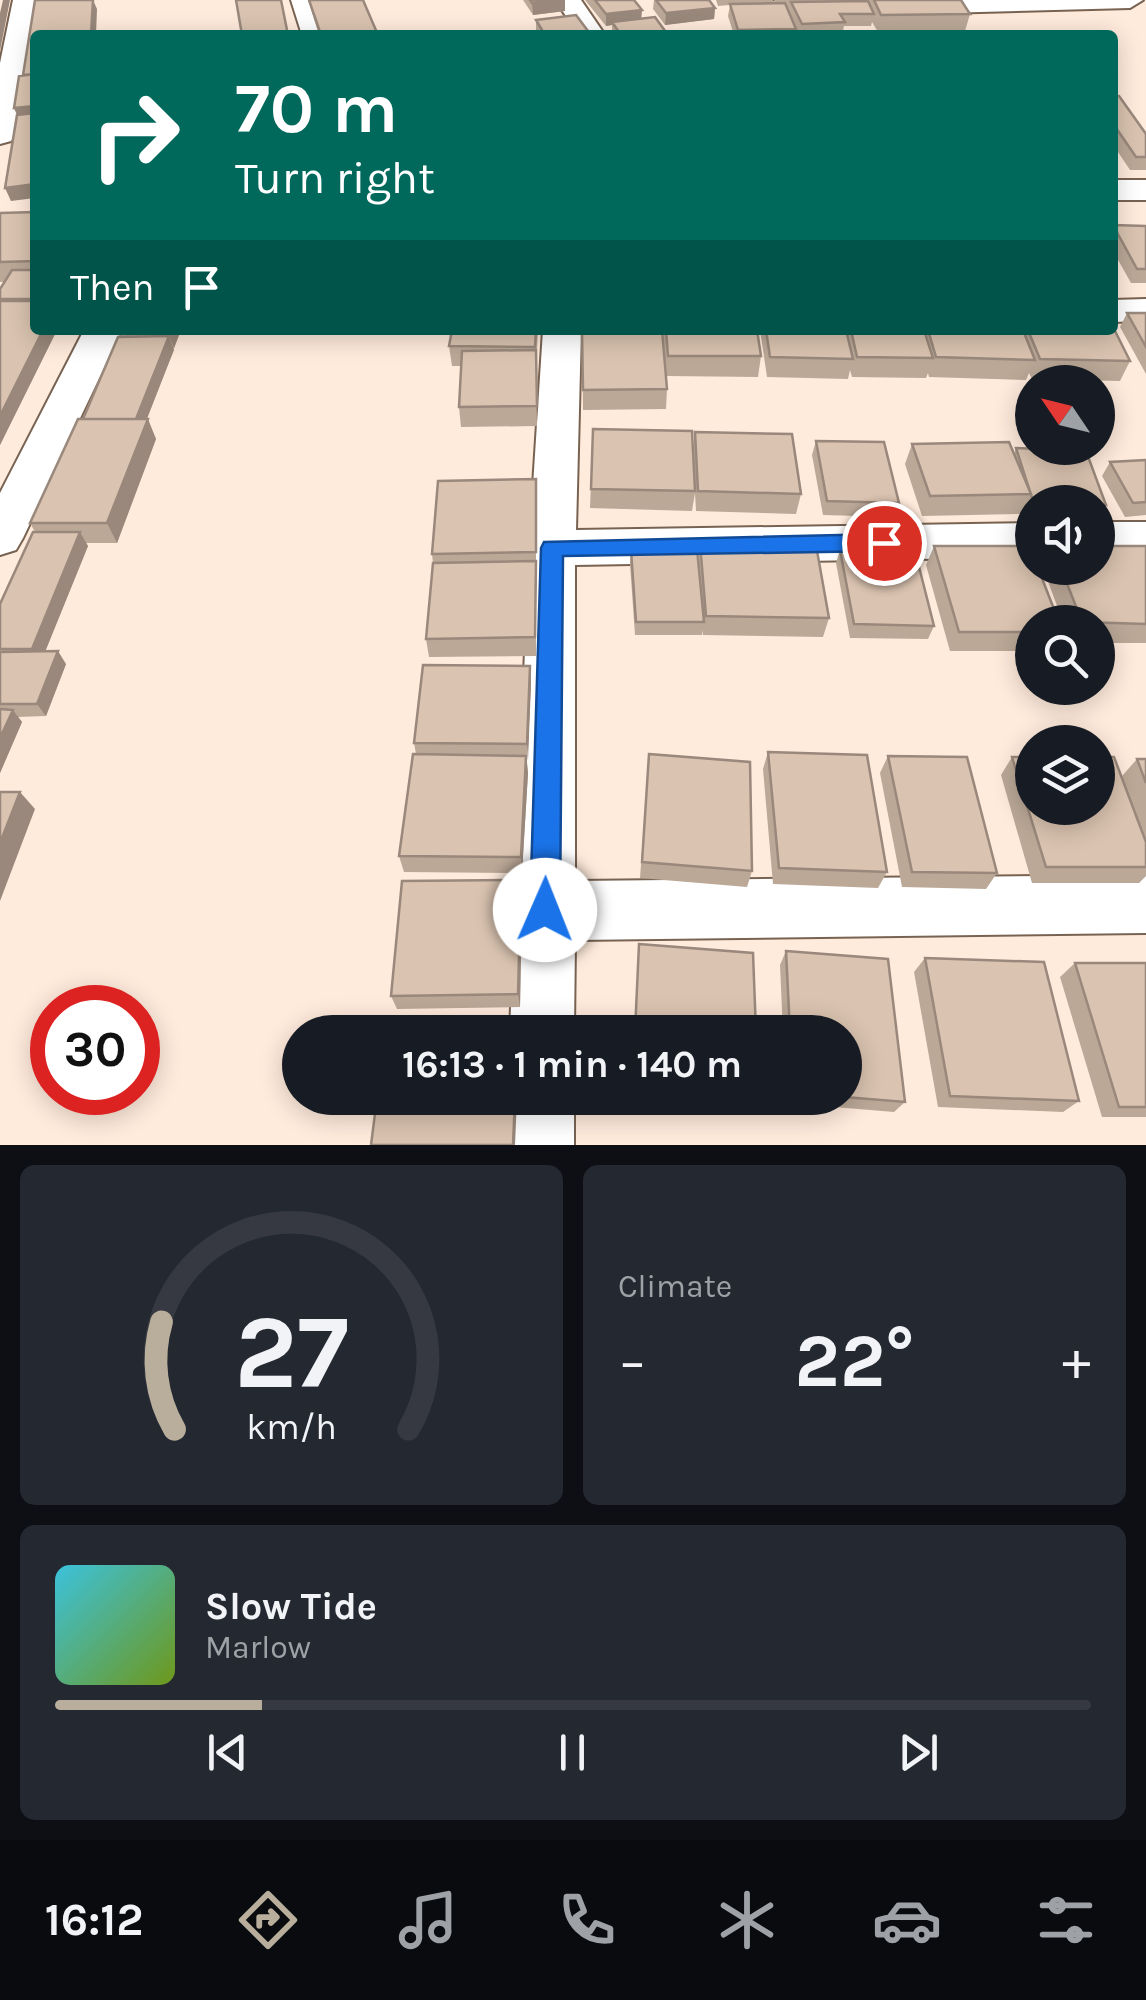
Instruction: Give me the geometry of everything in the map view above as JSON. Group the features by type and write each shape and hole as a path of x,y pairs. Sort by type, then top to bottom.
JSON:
{"street":[{"path":"0,135 26,0"},
{"path":"304,0 313,30"},
{"path":"568,0 589,30"},
{"path":"753,10 1130,0"},
{"path":"973,6 981,30"},
{"path":"1118,190 1146,190"},
{"path":"1118,311 1146,310"},
{"path":"0,538 102,335"},
{"path":"542,1015 552,548 562,335"},
{"path":"1115,540 1146,539"},
{"path":"552,548 1015,540"},
{"path":"545,910 1146,904"},
{"path":"539,1145 540,1115"}],"building":[{"path":"35,0 93,0 91,30 30,30"},
{"path":"236,0 281,0 287,30 241,30"},
{"path":"309,0 363,0 376,30 319,30"},
{"path":"595,0 634,0 642,10 606,14"},
{"path":"656,0 709,0 715,8 666,13"},
{"path":"874,0 961,0 970,14 881,15"},
{"path":"868,1 874,14 840,14 845,22 802,24 791,2"},
{"path":"785,3 796,29 738,30 730,4"},
{"path":"576,15 587,30 542,30 536,20"},
{"path":"655,17 664,30 618,30 612,22"},
{"path":"30,31 30,74 23,75"},
{"path":"30,75 30,106 14,108 19,76"},
{"path":"1118,96 1146,134 1146,157 1136,157 1118,131"},
{"path":"30,114 30,185 5,188 17,115"},
{"path":"30,212 30,261 0,262 0,213"},
{"path":"1118,225 1146,226 1146,269 1137,269 1118,234"},
{"path":"12,270 30,270 30,299 0,299 0,289"},
{"path":"0,301 30,301 30,335 40,335 0,416"},
{"path":"1127,313 1146,313 1146,347"},
{"path":"451,335 536,335 535,347 449,346"},
{"path":"582,335 662,335 667,389 583,390"},
{"path":"666,335 758,335 761,356 668,356"},
{"path":"767,335 847,335 853,359 770,357"},
{"path":"852,335 926,335 933,358 857,357"},
{"path":"929,335 1025,335 1035,360 936,357"},
{"path":"1030,335 1117,335 1130,361 1040,359"},
{"path":"169,336 136,419 83,419 118,337"},
{"path":"536,350 537,406 459,407 462,351"},
{"path":"78,419 148,419 107,523 30,523"},
{"path":"593,429 692,431 695,491 591,489"},
{"path":"695,432 792,434 801,494 698,491"},
{"path":"816,441 884,442 899,503 827,501"},
{"path":"1009,442 1015,465 1019,465 1027,485 1015,485 1015,494 930,496 912,444"},
{"path":"1146,460 1146,502 1133,503 1112,465"},
{"path":"1021,465 1091,465 1099,485 1028,485"},
{"path":"536,479 536,552 432,554 438,481"},
{"path":"33,532 80,532 32,649 0,649 0,604"},
{"path":"700,543 816,545 829,618 706,616"},
{"path":"934,546 1015,546 1015,585 1045,585 1052,605 1015,605 1015,632 959,632"},
{"path":"1115,546 1146,546 1146,624 1115,623 1115,605 1075,605 1068,585 1115,585"},
{"path":"697,549 704,622 636,622 631,550"},
{"path":"840,550 915,551 934,626 854,624"},
{"path":"536,561 535,637 426,639 433,563"},
{"path":"58,651 37,704 0,704 0,652"},
{"path":"423,665 530,666 527,744 414,743"},
{"path":"0,709 13,710 0,738"},
{"path":"768,752 867,755 887,872 779,868"},
{"path":"413,754 526,756 521,857 399,856"},
{"path":"649,754 750,762 752,871 642,862"},
{"path":"888,756 967,757 997,873 912,872"},
{"path":"1137,759 1146,759 1146,783"},
{"path":"1115,760 1146,842 1146,867 1046,867 1033,825 1115,825"},
{"path":"0,792 20,792 0,843"},
{"path":"521,880 518,994 391,996 402,881"},
{"path":"639,944 753,953 755,1015 636,1015"},
{"path":"786,951 888,959 905,1102 862,1098 862,1015 789,1015"},
{"path":"925,958 1044,962 1079,1101 950,1096"},
{"path":"1075,963 1146,963 1146,1107 1119,1107"},
{"path":"375,1115 514,1115 513,1145 371,1145"}],"route":[{"path":"545,910 552,548 884,543"}]}
